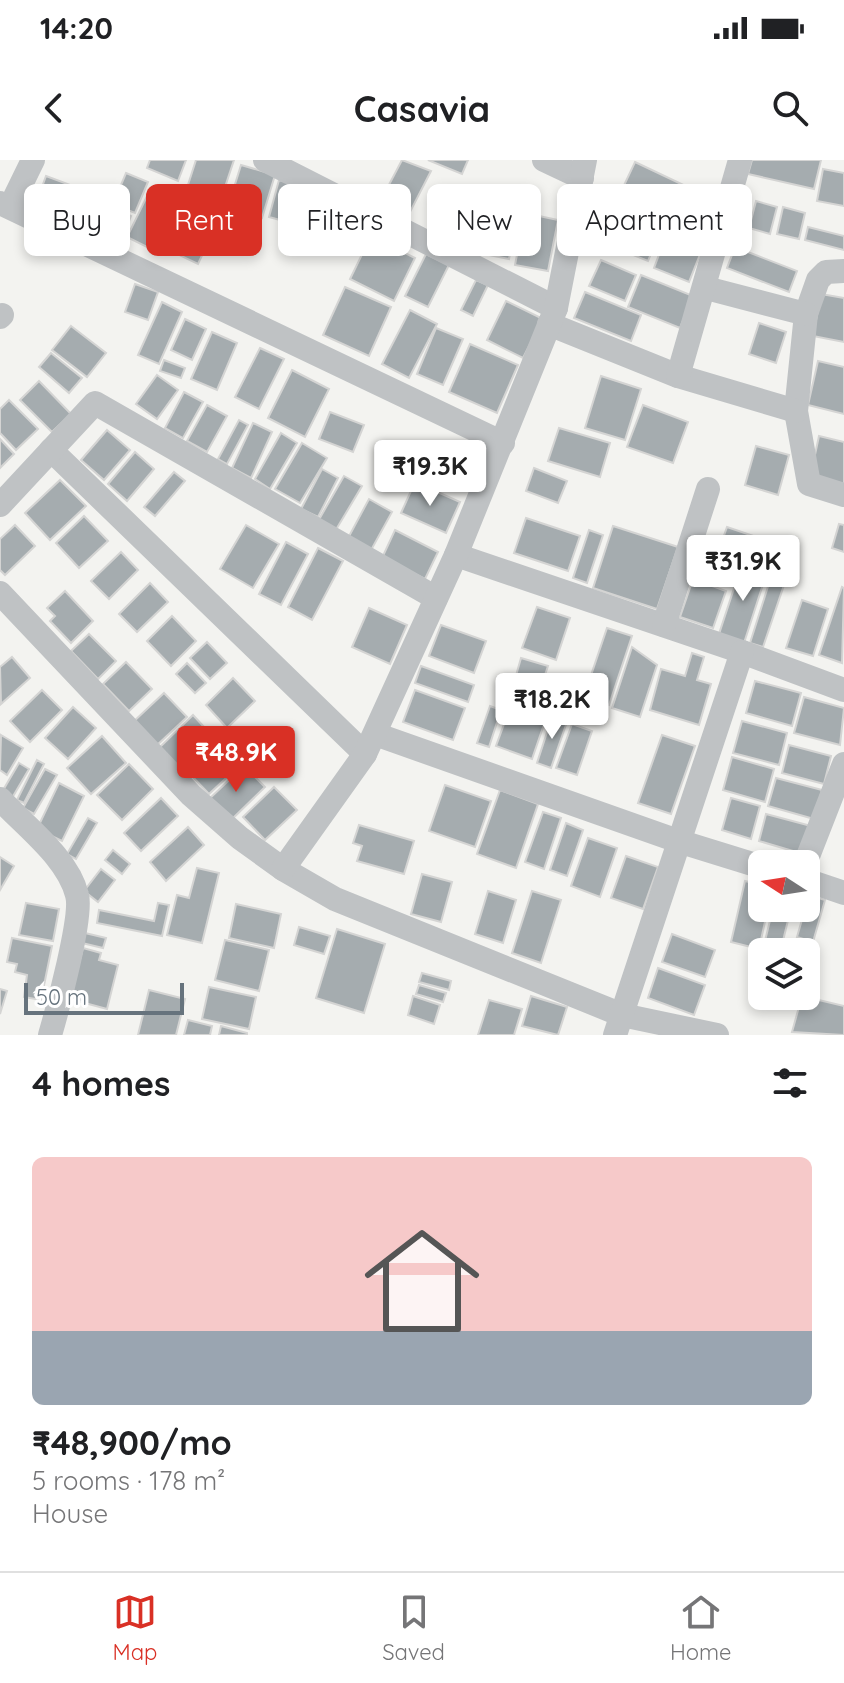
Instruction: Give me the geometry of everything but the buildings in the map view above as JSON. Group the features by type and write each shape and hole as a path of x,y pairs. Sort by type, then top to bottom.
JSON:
{"street":[{"path":"33,160 5,205 503,443"},
{"path":"265,160 552,316 678,376 796,411"},
{"path":"283,869 370,744 456,555 552,316 584,169 544,160"},
{"path":"678,376 706,288 740,160"},
{"path":"844,271 826,272 818,280 806,314 796,411 809,484 844,495"},
{"path":"706,288 806,314"},
{"path":"0,505 95,403 436,598"},
{"path":"51,450 370,744 748,863"},
{"path":"664,625 708,489"},
{"path":"456,555 844,690"},
{"path":"0,593 191,795 240,838 283,869 335,899 618,1025 717,1035"},
{"path":"618,1025 742,652"},
{"path":"810,850 844,764"},
{"path":"0,799 68,874 79,898 65,982 50,1035"},
{"path":"820,885 844,893"}]}
